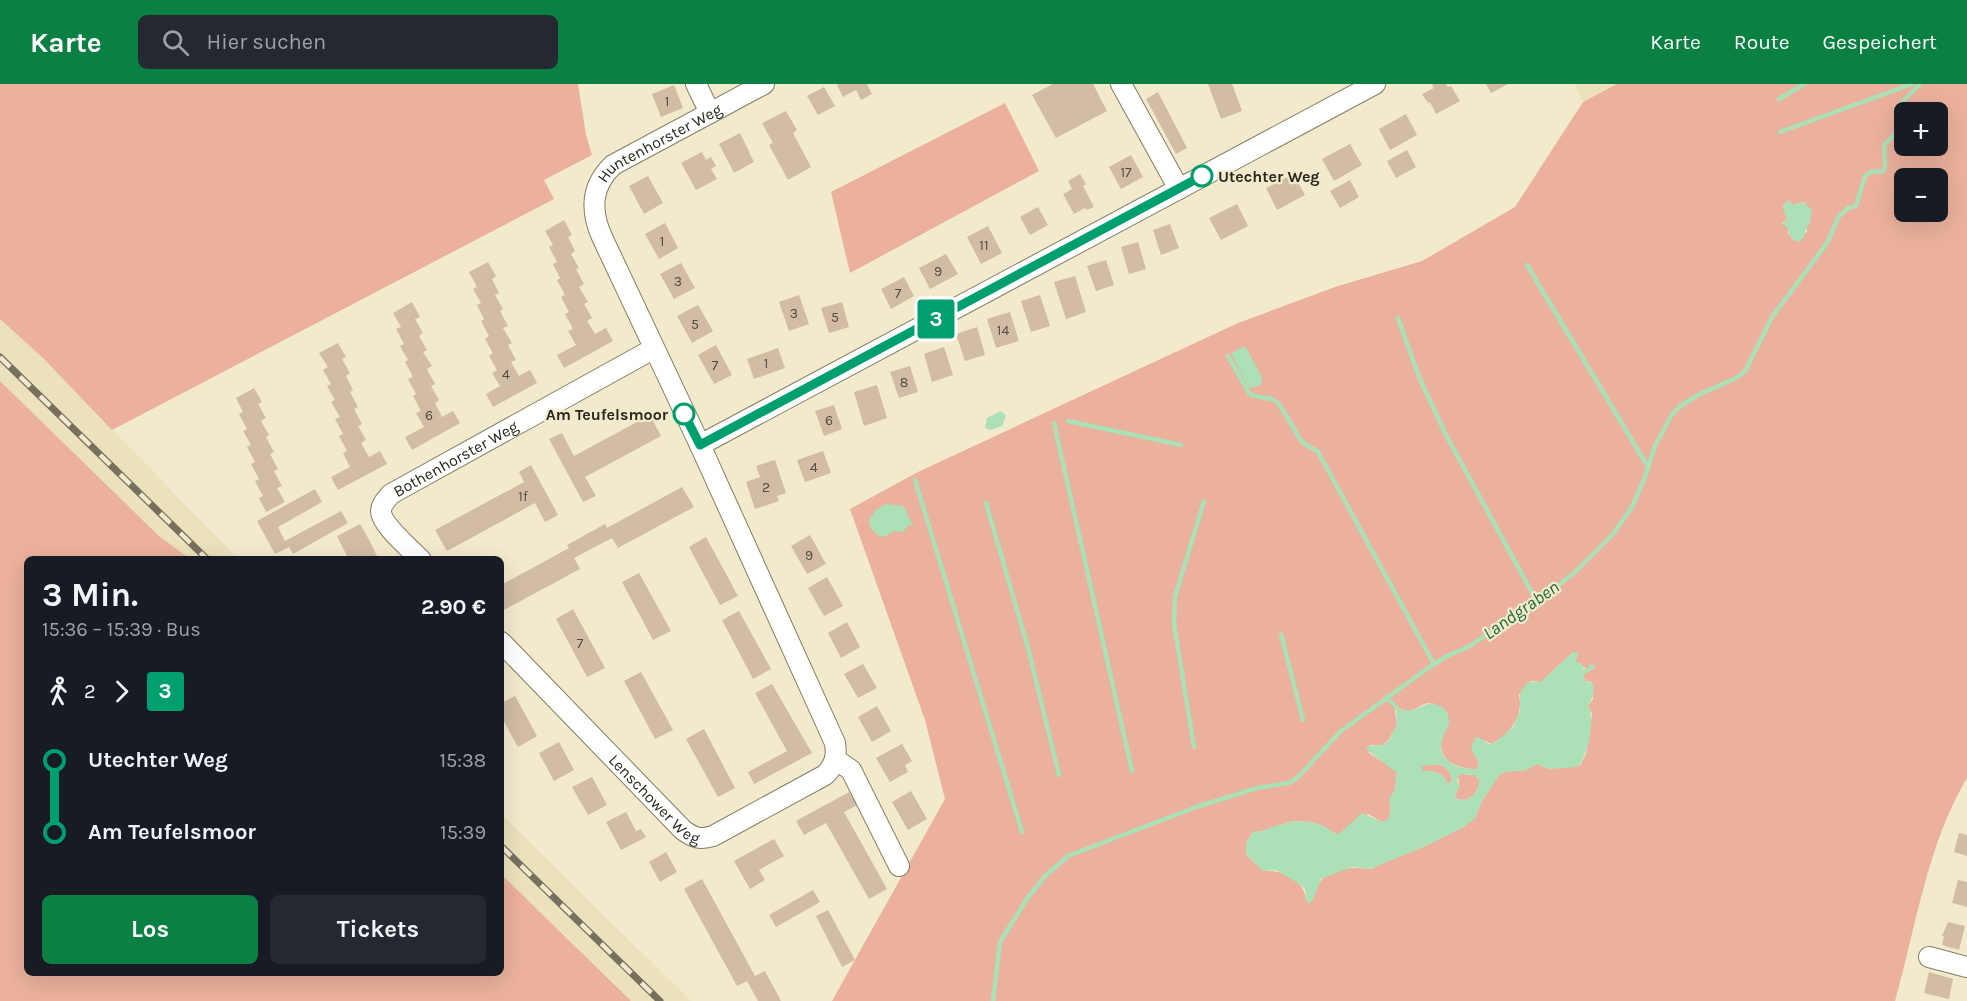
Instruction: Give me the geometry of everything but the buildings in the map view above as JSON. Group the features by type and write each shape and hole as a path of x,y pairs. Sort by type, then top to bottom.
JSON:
{"street":[{"path":"696,84 710,113"},
{"name":"Huntenhorster Weg","path":"653,349 598,227 594,214 595,191 604,174 613,165 764,84"},
{"path":"1121,84 1179,189"},
{"path":"700,445 1375,84"},
{"path":"653,349 700,445 835,742 835,759 851,770 899,866"},
{"name":"Bothenhorster Weg","path":"416,556 385,521 381,511 384,502 391,494 653,349"},
{"name":"Lenschower Weg","path":"504,645 683,830 695,838 704,839 713,836 825,775 835,759"},
{"path":"1929,957 1967,967"}],"shaded area":[{"path":"0,84 578,84 586,135 592,155 544,180 554,199 112,430 43,358 0,319"},
{"path":"1574,84 1617,84 1583,102"},
{"path":"1617,84 1967,84 1967,778 1953,804 1932,858 1895,1001 832,1001 945,799 925,720 850,509 918,472 1238,323 1335,287 1422,261 1515,207 1583,102","holes":["1789,200 1793,205 1803,202 1806,204 1807,232 1795,241 1788,233 1788,228 1782,223 1787,220 1783,206","1573,652 1576,663 1587,669 1583,675 1585,681 1591,682 1593,699 1588,706 1592,714 1586,754 1580,765 1549,769 1537,764 1526,770 1505,772 1499,775 1482,801 1475,818 1371,869 1346,868 1335,871 1324,877 1306,900 1297,881 1285,874 1263,871 1246,854 1246,843 1252,833 1284,826 1285,823 1298,821 1313,823 1339,834 1368,814 1382,822 1388,820 1397,773 1369,753 1370,745 1382,745 1388,741 1397,725 1395,710 1399,708 1406,711 1412,710 1427,703 1439,707 1448,715 1441,740 1444,756 1453,764 1477,769 1479,763 1472,750 1474,742 1478,738 1492,744 1505,735 1517,717 1519,695 1531,681 1541,682"]},
{"path":"1005,103 1039,171 850,273 831,192"},
{"path":"1789,200 1793,205 1803,202 1812,210 1810,223 1799,242 1792,239 1788,228 1782,224 1787,220 1783,207"},
{"path":"0,319 43,358 235,556 186,556 159,536 0,381"},
{"path":"1245,346 1262,377 1261,384 1253,388 1248,387 1231,353"},
{"path":"0,381 159,536 186,556 24,556 24,976 504,976 504,877 631,1001 0,1001"},
{"path":"1001,411 1006,416 1002,426 991,430 985,428 987,418"},
{"path":"885,504 904,506 913,526 909,525 903,532 895,531 884,537 876,534 869,520 875,511"},
{"path":"1573,652 1578,652 1576,662 1581,663 1584,669 1587,669 1590,664 1594,665 1595,668 1583,675 1585,681 1593,684 1593,695 1588,706 1591,728 1587,747 1577,767 1549,769 1537,764 1526,770 1505,772 1499,775 1482,801 1475,818 1464,827 1426,846 1370,869 1352,867 1321,879 1309,904 1306,900 1305,889 1301,885 1276,870 1263,871 1246,854 1246,843 1254,831 1259,832 1281,824 1284,826 1285,823 1298,821 1313,823 1339,834 1362,813 1382,822 1388,820 1391,807 1389,799 1394,792 1397,773 1367,750 1367,746 1382,745 1388,742 1397,725 1396,707 1412,710 1433,704 1445,709 1449,722 1442,740 1442,754 1457,766 1477,769 1479,763 1471,749 1475,738 1478,737 1489,744 1495,743 1513,727 1520,711 1520,692 1528,682 1541,682","holes":["1438,764 1444,766 1449,772 1452,780 1450,783 1447,783 1438,773 1422,770 1422,766","1460,774 1474,775 1479,779 1478,789 1464,800 1455,797 1460,788 1457,780"]},
{"path":"1438,764 1444,766 1449,772 1452,780 1450,783 1447,783 1438,773 1423,772 1421,766"},
{"path":"1460,774 1474,775 1479,779 1478,789 1464,800 1455,797"},
{"path":"504,817 691,1001 631,1001 504,877"}],"waterway":[{"path":"1779,99 1804,84"},
{"path":"1780,132 1912,84"},
{"name":"Landgraben","path":"993,1001 1000,942 1026,900 1045,876 1068,856 1196,807 1257,788 1289,783 1297,778 1341,731 1424,671 1447,656 1468,647 1543,597 1574,573 1613,534 1632,507 1655,446 1671,416 1679,407 1696,396 1736,378 1745,371 1772,317 1827,243 1839,216 1848,208 1856,206 1865,176 1873,171 1882,172 1885,168 1884,145 1897,132 1900,104 1920,84"},
{"path":"1527,265 1648,467"},
{"path":"1398,318 1419,377 1446,435 1537,602"},
{"path":"1228,356 1249,393 1272,399 1279,404 1302,442 1318,452 1434,664"},
{"path":"1068,421 1181,445"},
{"path":"1054,423 1132,771"},
{"path":"915,480 1022,832"},
{"path":"1194,747 1174,624 1175,597 1204,501"},
{"path":"986,503 1028,648 1059,775"},
{"path":"1281,634 1303,720"},
{"path":"1386,697 1396,707"}],"railway":[{"path":"0,357 204,556"},
{"path":"504,849 660,1001"}],"bus line":[{"name":"3","path":"684,414 700,445 1202,176"}],"place":[{"name":"Utechter Weg","path":"1202,176"},
{"name":"Am Teufelsmoor","path":"684,414"}]}
